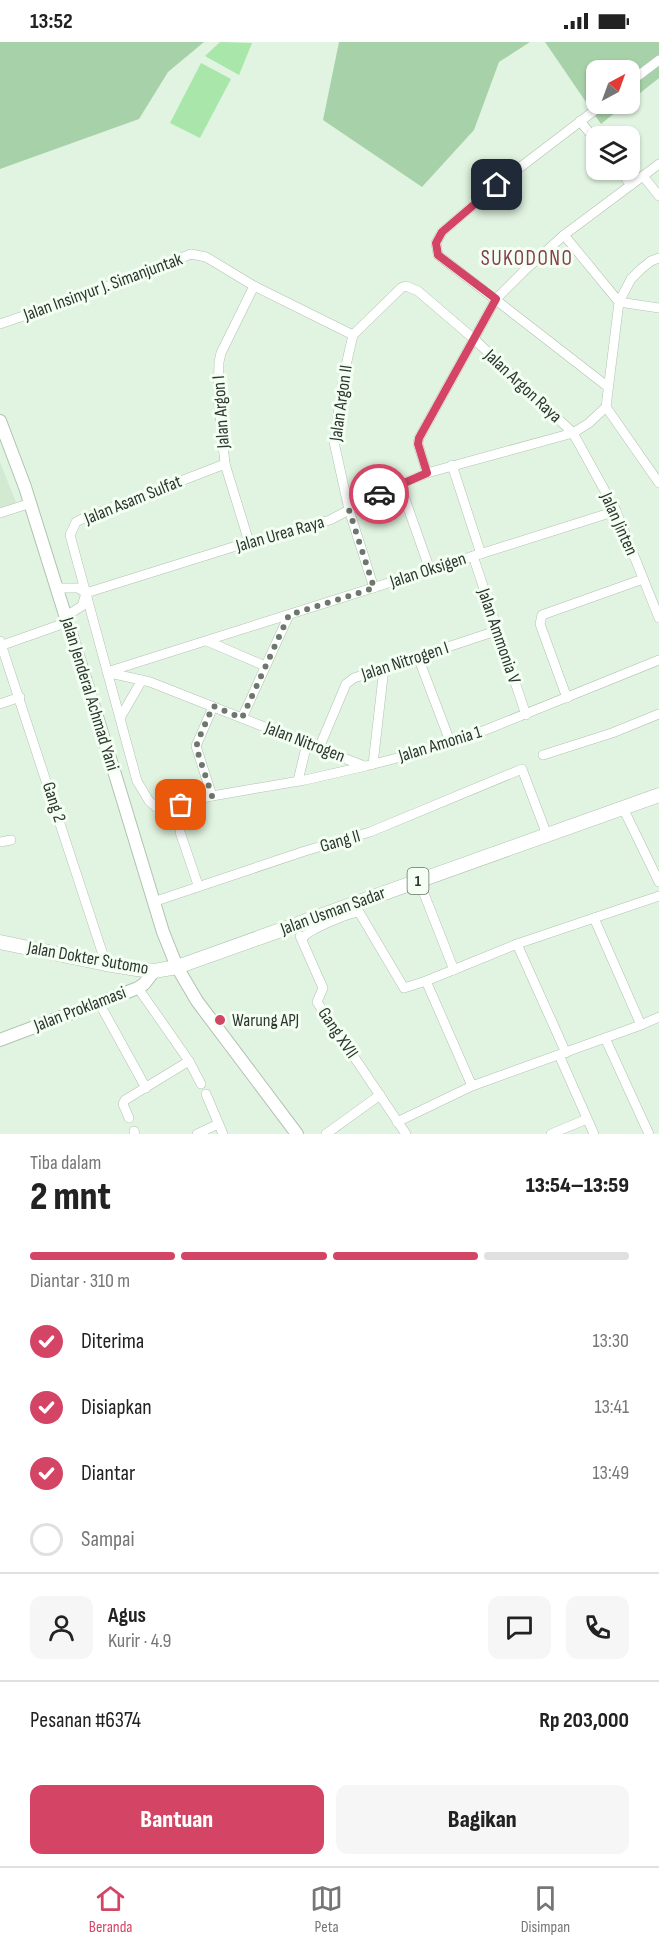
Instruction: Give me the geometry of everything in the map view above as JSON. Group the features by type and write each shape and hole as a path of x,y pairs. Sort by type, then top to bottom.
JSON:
{"highway":[{"name":"Jalan Usman Sadar","path":"177,967 659,795"},
{"name":"Jalan Dokter Sutomo","path":"0,942 106,964 154,971 177,967"}],"main road":[{"name":"Jalan Jenderal Achmad Yani","path":"0,421 31,503 153,902 177,967 197,1001 297,1134"},
{"name":"Jalan Proklamasi","path":"0,1040 98,1001 138,988 154,971"}],"street":[{"path":"640,74 659,60"},
{"path":"589,114 497,185 442,232 436,243 438,255 608,387"},
{"path":"580,121 586,128"},
{"path":"427,473 418,444 419,438 496,299 564,235 659,164"},
{"path":"643,176 659,196"},
{"path":"627,180 631,185"},
{"path":"564,235 619,302 659,308"},
{"name":"Jalan Insinyur J. Simanjuntak","path":"0,324 90,293 191,254 206,257 254,286"},
{"path":"659,258 651,261 631,279 619,302 606,407 659,483"},
{"path":"254,286 354,335"},
{"name":"Jalan Argon I","path":"249,542 225,464 218,397 221,353 254,286"},
{"name":"Jalan Argon Raya","path":"354,335 401,288 406,286 418,291 474,339 573,433"},
{"name":"Jalan Argon II","path":"354,335 344,374 334,442 349,510 374,588"},
{"path":"573,433 589,423 606,407"},
{"name":"Jalan Urea Raya","path":"56,588 78,588 86,593 249,542 330,520 381,493 427,473 573,433"},
{"name":"Jalan Jinten","path":"573,433 616,511 659,618"},
{"name":"Jalan Asam Sulfat","path":"120,718 70,535 76,522 93,514 225,464"},
{"name":"Jalan Ammonia V","path":"452,465 496,631 526,715"},
{"path":"400,485 430,570"},
{"path":"0,513 31,503"},
{"name":"Jalan Oksigen","path":"107,672 616,511"},
{"path":"567,698 540,624 542,615 643,579"},
{"path":"0,644 67,619 82,606 86,593"},
{"path":"242,718 289,615"},
{"name":"Jalan Nitrogen I","path":"319,748 346,684 354,678 496,631"},
{"path":"207,641 265,666"},
{"name":"Gang 2","path":"0,644 20,697 106,964"},
{"path":"418,657 451,744"},
{"name":"Jalan Amonia 1","path":"120,718 136,781 149,801 156,807 166,809 212,796 298,781 451,744 659,660"},
{"path":"369,765 384,668"},
{"name":"Jalan Nitrogen","path":"107,672 142,680 369,765"},
{"path":"120,718 142,680"},
{"path":"0,704 20,697"},
{"path":"212,796 196,746 213,706"},
{"path":"543,755 612,733 659,714"},
{"path":"298,781 307,743"},
{"name":"Gang II","path":"153,902 304,851 369,832 522,769 547,835"},
{"path":"623,808 659,882"},
{"path":"180,832 198,885 197,888"},
{"path":"0,842 11,840"},
{"path":"419,881 454,970"},
{"path":"302,939 303,935 358,911 362,914 402,988 426,981 518,944 659,896"},
{"path":"594,918 641,1025"},
{"name":"Gang XVII","path":"296,925 323,988 317,1002 406,1134"},
{"path":"518,944 594,1134"},
{"path":"426,981 472,1086"},
{"path":"138,988 189,1061 201,1084"},
{"path":"98,1001 146,1088"},
{"path":"396,1122 472,1086 659,1017"},
{"path":"605,1038 649,1134 659,1127"},
{"path":"129,1118 123,1104 124,1101 189,1061"},
{"path":"206,1094 223,1134"},
{"path":"326,1134 337,1131 380,1095"},
{"path":"551,1134 588,1119"},
{"path":"197,1134 218,1124"}],"shaded area":[{"path":"0,42 204,42 168,72 139,119 0,169"},
{"path":"220,42 252,43 239,75 205,56"},
{"path":"339,42 530,42 499,62 474,130 422,187 323,120"},
{"path":"545,42 659,42 659,78 640,93 640,60 586,60 586,102"},
{"path":"201,63 231,79 200,138 170,123"},
{"path":"594,114 614,114 601,124"},
{"path":"0,462 17,505 0,510"}],"way so far":[{"path":"181,805 212,796 197,750 197,743 213,706 242,718 289,615 374,588 349,510 379,494"}],"place":[{"name":"Warung APJ","path":"220,1020"}],"district":[{"name":"SUKODONO","path":"527,258"}],"route":[{"path":"379,494 427,473 418,444 419,438 496,299 438,255 436,243 442,232 497,185"}]}
